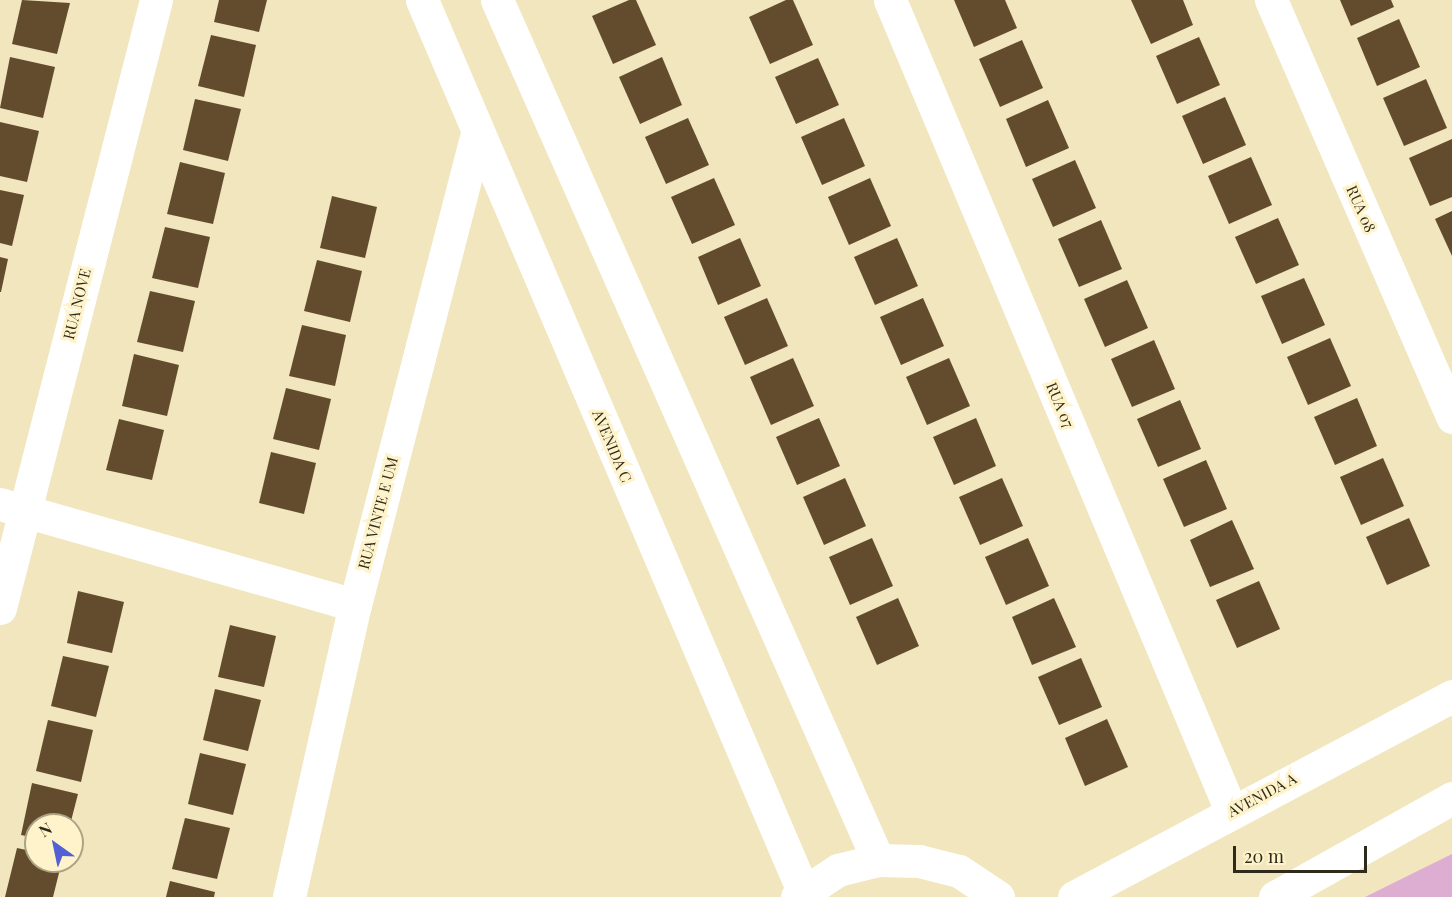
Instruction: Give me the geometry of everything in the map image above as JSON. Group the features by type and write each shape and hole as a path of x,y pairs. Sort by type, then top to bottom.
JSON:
{"street":[{"name":"RUA NOVE","path":"0,608 12,507 156,0"},
{"name":"AVENIDA C","path":"422,0 800,894 838,870 878,860 919,861 959,872 998,897"},
{"path":"497,0 878,860"},
{"name":"RUA 07","path":"890,0 1231,811"},
{"name":"RUA 08","path":"1271,0 1452,417"},
{"name":"RUA VINTE E UM","path":"289,897 355,605 477,132"},
{"path":"12,507 355,605"},
{"name":"AVENIDA A","path":"1074,897 1231,811 1452,696"},
{"path":"1275,897 1452,798"}],"shaded area":[{"path":"1452,854 1452,897 1365,897"}],"building":[{"path":"22,0 70,3 57,54 12,44"},
{"path":"219,0 267,0 259,32 214,22"},
{"path":"629,0 636,0 656,45 613,64 592,16"},
{"path":"786,0 793,0 813,45 770,64 749,17"},
{"path":"954,0 1005,0 1017,28 974,47"},
{"path":"1131,0 1183,0 1193,25 1151,44"},
{"path":"1340,0 1391,0 1394,7 1351,26"},
{"path":"1399,19 1420,67 1377,86 1357,38"},
{"path":"211,35 256,45 244,97 198,86"},
{"path":"1199,37 1220,85 1177,104 1156,56"},
{"path":"1022,40 1043,88 1000,107 979,59"},
{"path":"10,57 55,67 43,118 0,108"},
{"path":"662,57 682,105 640,124 619,77"},
{"path":"818,58 839,105 796,124 775,77"},
{"path":"1426,79 1447,128 1404,146 1383,98"},
{"path":"1225,97 1246,145 1203,164 1182,116"},
{"path":"195,99 241,109 228,161 183,150"},
{"path":"1048,100 1069,148 1026,167 1006,119"},
{"path":"688,118 709,165 666,184 645,137"},
{"path":"844,118 865,166 822,185 801,137"},
{"path":"0,122 39,131 27,182 0,176"},
{"path":"1452,139 1452,197 1430,206 1409,158"},
{"path":"1251,157 1272,205 1229,224 1208,176"},
{"path":"1075,160 1096,208 1053,227 1032,179"},
{"path":"180,162 225,173 213,224 167,214"},
{"path":"714,178 735,225 692,244 671,197"},
{"path":"870,178 891,226 849,245 828,197"},
{"path":"0,190 24,195 12,246 0,243"},
{"path":"332,196 377,207 365,258 320,248"},
{"path":"1452,211 1452,256 1435,219"},
{"path":"1278,218 1299,265 1256,284 1235,237"},
{"path":"1101,220 1122,269 1079,287 1058,239"},
{"path":"165,227 210,237 198,288 152,278"},
{"path":"740,238 761,286 718,305 698,257"},
{"path":"897,238 918,286 875,305 854,257"},
{"path":"0,257 8,259 1,292 0,292"},
{"path":"317,260 362,271 350,322 304,311"},
{"path":"1304,278 1325,325 1282,344 1261,296"},
{"path":"1127,280 1148,328 1105,347 1084,299"},
{"path":"150,291 195,301 183,352 137,342"},
{"path":"767,298 788,346 745,365 724,317"},
{"path":"923,298 944,346 901,365 880,317"},
{"path":"302,325 346,335 335,386 289,376"},
{"path":"1330,338 1351,386 1308,405 1287,357"},
{"path":"1154,340 1175,389 1132,407 1111,359"},
{"path":"134,354 179,365 167,416 122,406"},
{"path":"793,358 814,406 771,425 750,377"},
{"path":"949,358 970,406 927,425 906,377"},
{"path":"286,388 331,399 319,450 273,439"},
{"path":"1357,398 1377,446 1335,465 1314,417"},
{"path":"1180,400 1201,449 1158,467 1137,419"},
{"path":"819,418 840,466 797,485 776,437"},
{"path":"976,418 996,466 954,485 933,437"},
{"path":"119,419 164,430 152,480 106,470"},
{"path":"271,452 316,463 304,514 259,503"},
{"path":"1383,458 1404,506 1361,525 1340,477"},
{"path":"1206,460 1227,509 1184,527 1163,479"},
{"path":"845,478 866,526 824,545 803,497"},
{"path":"1002,478 1023,526 980,545 959,497"},
{"path":"1409,518 1430,566 1387,585 1366,537"},
{"path":"1232,520 1254,569 1210,587 1190,540"},
{"path":"872,538 893,586 850,605 829,557"},
{"path":"1028,538 1049,586 1006,605 985,557"},
{"path":"1259,581 1280,629 1237,648 1216,600"},
{"path":"78,591 124,602 112,653 67,643"},
{"path":"898,598 919,646 877,665 856,617"},
{"path":"1054,598 1076,647 1032,665 1012,617"},
{"path":"230,625 276,636 264,687 218,677"},
{"path":"63,656 109,666 96,717 51,706"},
{"path":"1081,658 1102,707 1059,725 1038,677"},
{"path":"215,689 261,700 248,751 203,740"},
{"path":"1107,719 1128,767 1085,786 1065,738"},
{"path":"48,720 93,730 81,782 36,771"},
{"path":"200,753 246,764 233,815 188,804"},
{"path":"32,783 78,794 73,813 26,813"},
{"path":"185,818 230,828 217,879 172,869"},
{"path":"17,848 24,849 24,873 59,873 53,897 5,897"},
{"path":"170,881 215,892 214,897 166,897"}]}
